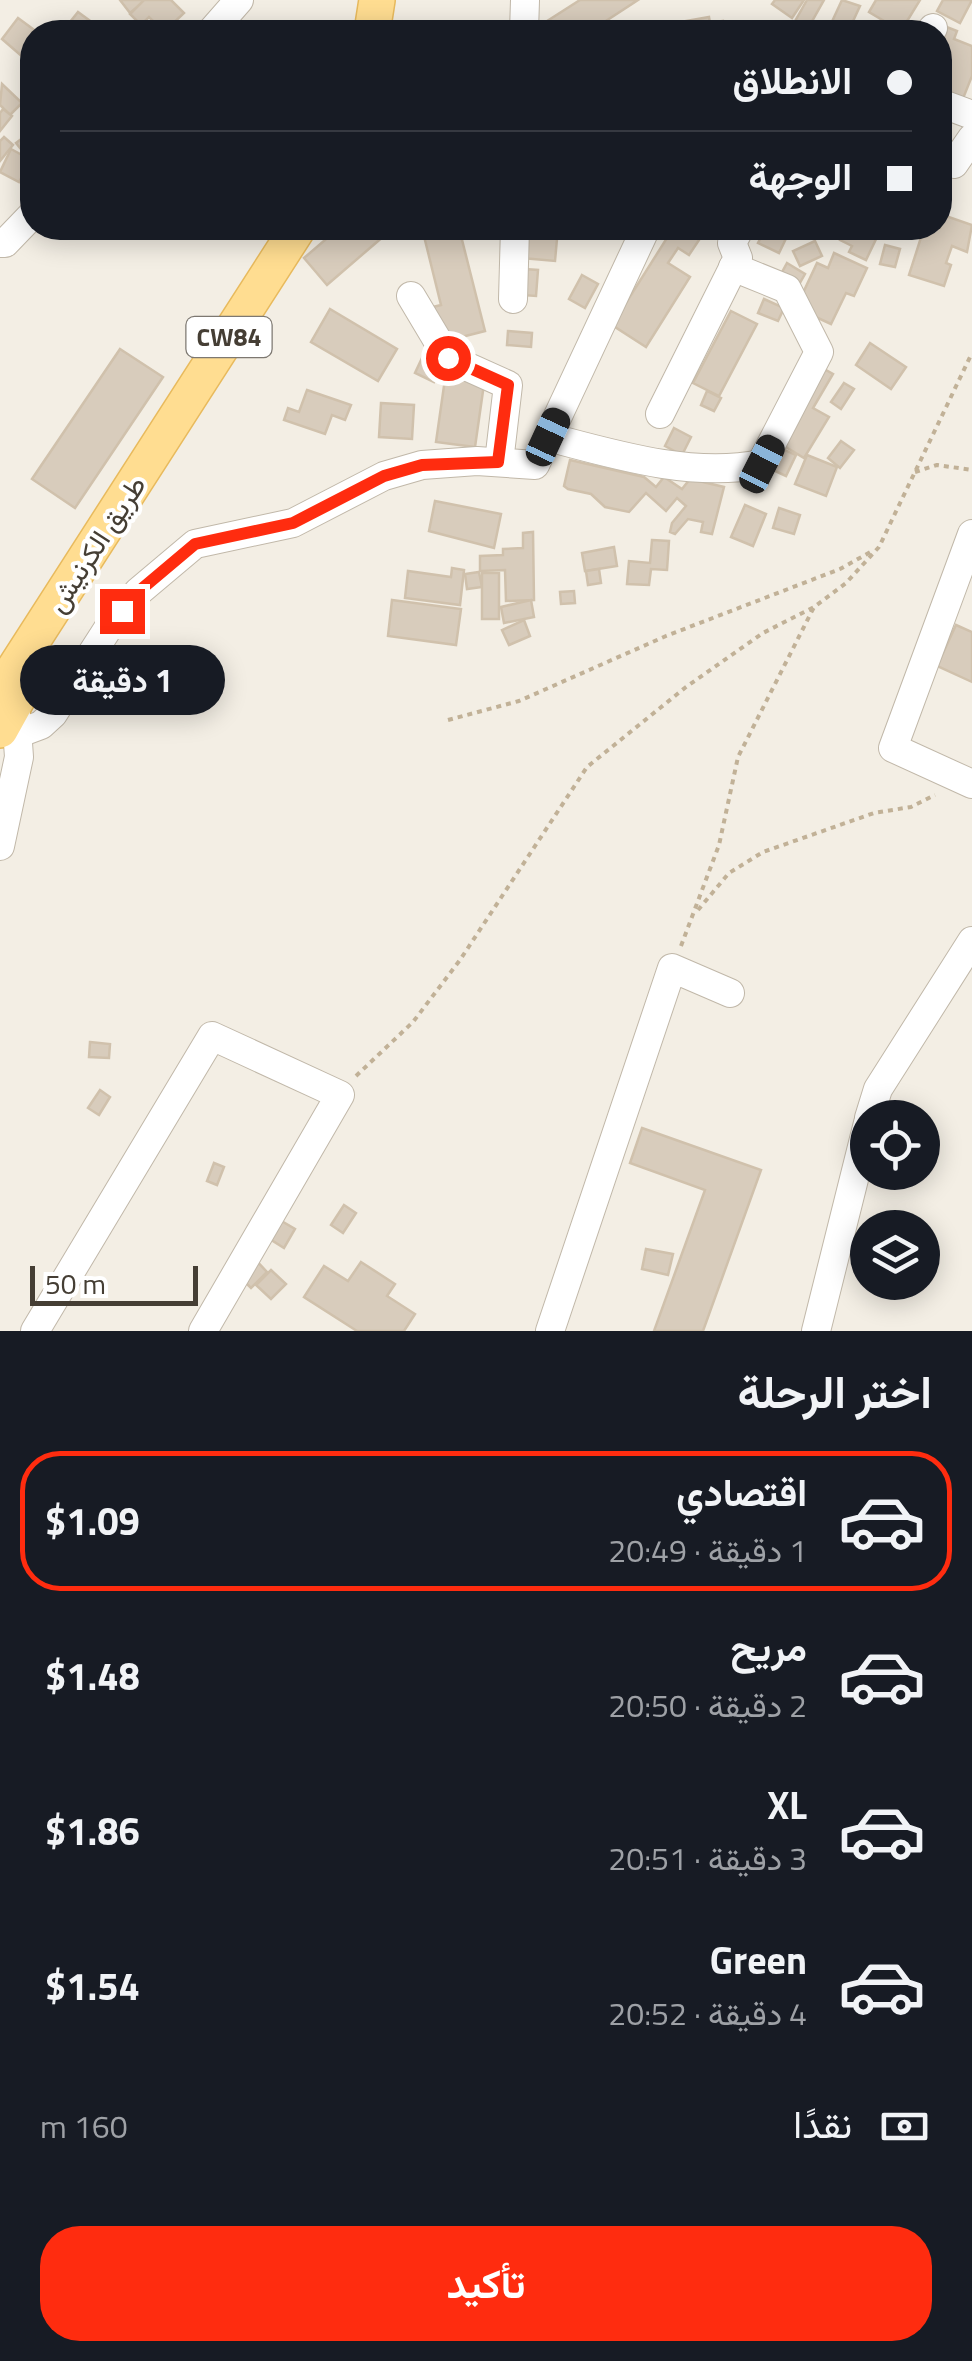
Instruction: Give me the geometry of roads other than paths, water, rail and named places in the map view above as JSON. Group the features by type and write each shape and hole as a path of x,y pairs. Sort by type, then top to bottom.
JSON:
{"main road":[{"name":"طريق الكرنيش","path":"8,714 160,447 290,240"}],"street":[{"path":"222,20 239,0"},
{"path":"954,164 972,138"},
{"path":"0,244 20,227"},
{"path":"514,299 515,240"},
{"path":"8,714 41,725 54,714 107,630 138,592 195,544 293,523 384,476 422,465 535,465 640,240"},
{"path":"660,414 738,258 734,240"},
{"path":"548,437 659,462 730,470 762,464 819,352 787,289 733,267"},
{"path":"411,296 448,358 508,385 498,462"},
{"path":"965,780 893,748 972,534"},
{"path":"0,846 19,757 8,714"},
{"path":"874,1100 972,941"},
{"path":"550,1331 672,968 730,993"},
{"path":"35,1331 212,1036 340,1095 203,1331"},
{"path":"816,1331 851,1190"}]}
